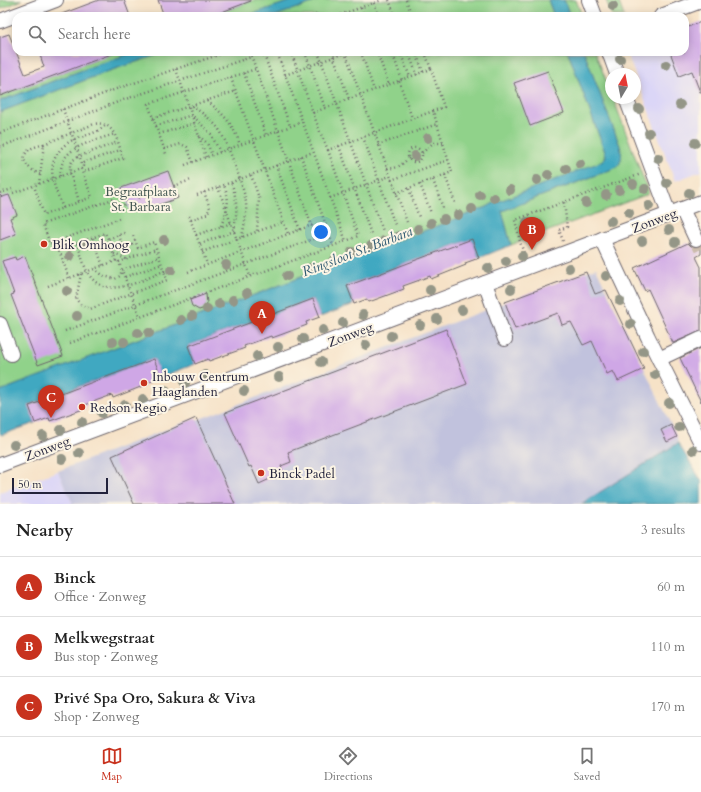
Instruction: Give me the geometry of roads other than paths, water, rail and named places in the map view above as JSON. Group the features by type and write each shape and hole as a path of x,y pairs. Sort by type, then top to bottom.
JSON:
{"street":[{"path":"24,12 56,0"},
{"path":"589,0 594,12"},
{"path":"672,12 701,1"},
{"path":"0,21 12,16"},
{"path":"610,56 615,68"},
{"path":"628,104 653,170 676,212 696,239"},
{"name":"Zonweg","path":"0,466 701,202"},
{"path":"602,239 659,359 699,436"},
{"path":"484,283 505,339"},
{"path":"0,324 11,354"},
{"path":"659,359 701,339"}],"water":[{"path":"294,0 318,0 286,12 258,12"},
{"path":"548,0 564,0 568,12 552,12"},
{"path":"123,56 154,56 0,112 0,101"},
{"path":"569,56 586,56 620,146 621,161 615,168 502,211 511,245 479,258 472,239 347,286 354,304 320,317 313,299 188,346 195,364 161,377 154,359 29,405 35,423 1,435 0,391 487,207 603,161 606,156"},
{"path":"678,443 701,480 701,504 581,504"}],"tunnel":[{"path":"696,239 701,249"}],"place":[{"name":"Blik Omhoog","path":"44,244"},
{"name":"Melkwegstraat","path":"532,250"},
{"name":"Binck","path":"262,334"},
{"name":"Inbouw Centrum Haaglanden","path":"144,383"},
{"name":"Redson Regio","path":"82,407"},
{"name":"Privé Spa Oro, Sakura & Viva","path":"51,418"},
{"name":"Binck Padel","path":"261,473"}],"park label":[{"name":"Begraafplaats St. Barbara","path":"141,198"}],"water label":[{"name":"Ringsloot St. Barbara","path":"357,251"}]}
